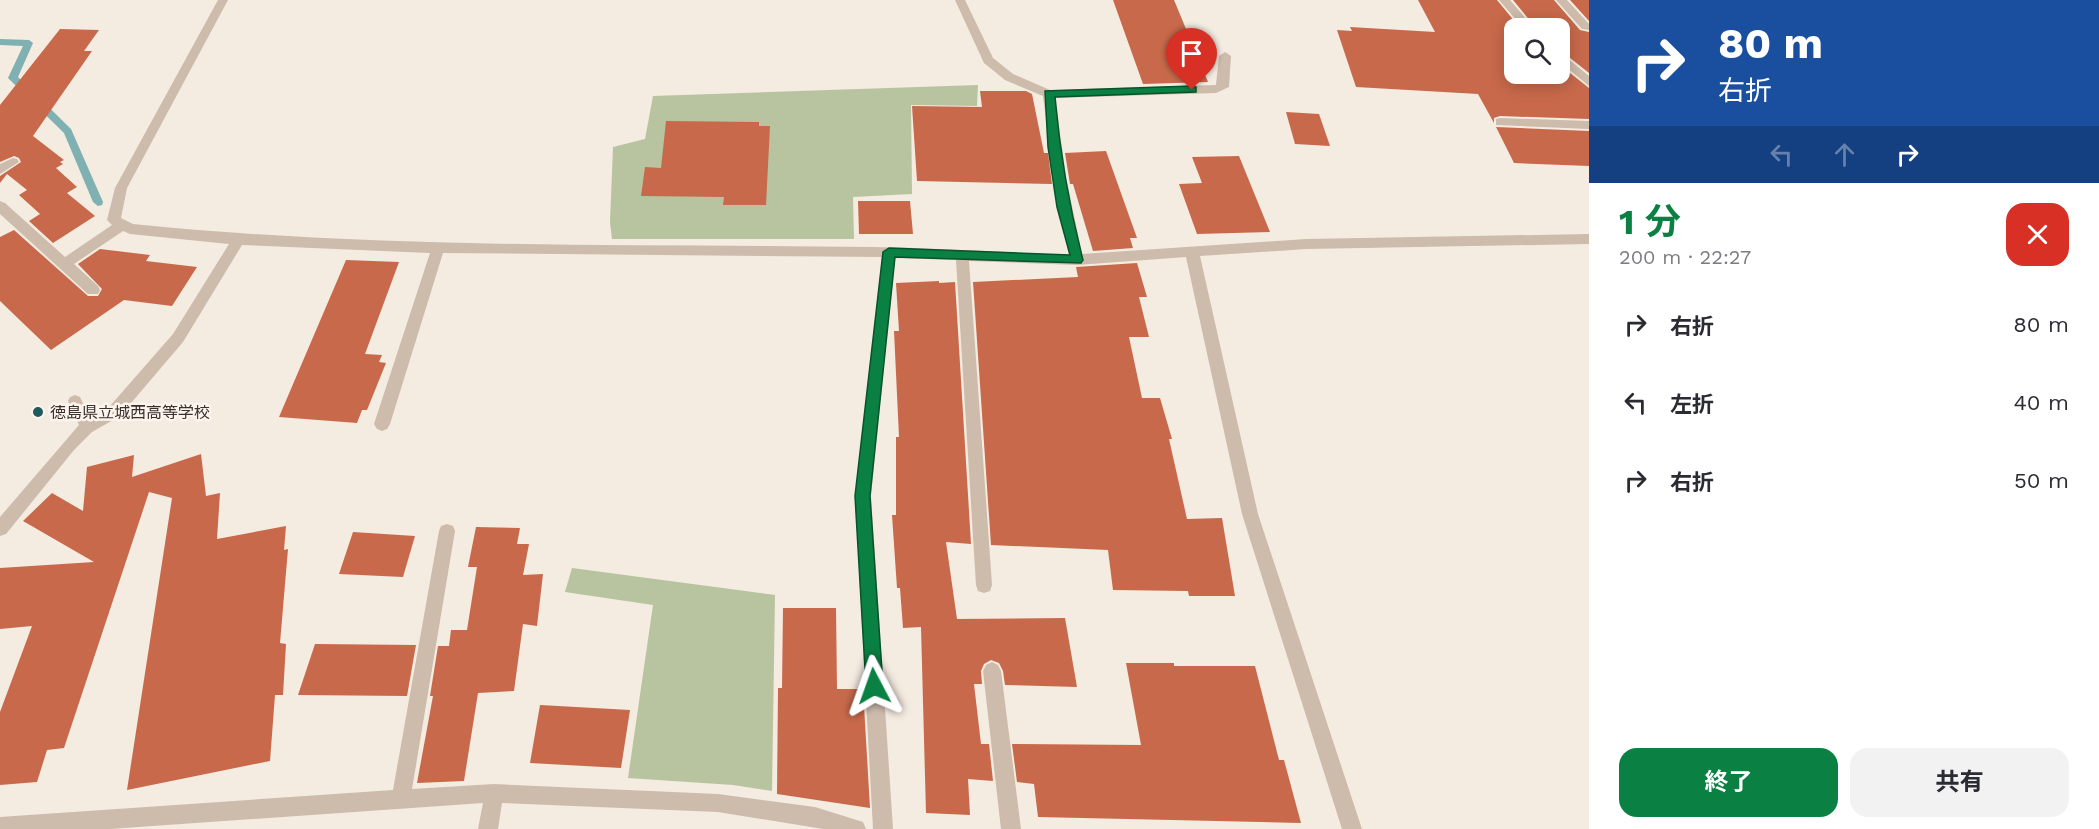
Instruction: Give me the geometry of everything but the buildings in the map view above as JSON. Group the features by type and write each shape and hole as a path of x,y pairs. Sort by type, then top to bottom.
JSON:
{"street":[{"path":"224,0 121,188 114,220 130,229 238,240 438,248 889,252 1077,260 1306,244 1589,239"},
{"path":"960,0 988,60 1009,77 1049,94 1216,89 1223,87 1225,56"},
{"path":"1504,0 1520,18"},
{"path":"1561,0 1586,27"},
{"path":"1570,65 1589,82"},
{"path":"1049,94 1063,207 1077,260"},
{"path":"1500,122 1589,125"},
{"path":"0,170 13,162"},
{"path":"0,206 93,290"},
{"path":"64,264 122,225"},
{"path":"0,529 69,445 87,427 115,411 178,338 238,240"},
{"path":"382,424 438,248"},
{"path":"883,829 863,496 889,252"},
{"path":"1192,252 1250,514 1352,829"},
{"path":"962,256 984,585"},
{"path":"75,401 87,427"},
{"path":"401,800 447,531"},
{"path":"992,671 1011,829"},
{"path":"488,829 494,793"},
{"path":"0,827 494,793 718,803 815,817 856,829"}],"green space":[{"path":"978,85 977,106 911,105 912,194 853,197 854,239 612,239 610,222 613,147 645,139 653,96"},
{"path":"572,568 775,595 772,791 733,785 628,778 653,605 565,592"}],"waterway":[{"path":"0,42 29,43 13,78 68,131 98,202"}],"place":[{"name":"徳島県立城西高等学校","path":"38,412"}],"route":[{"path":"874,686 863,496 889,252 1077,260 1063,207 1049,94 1192,90"}]}
